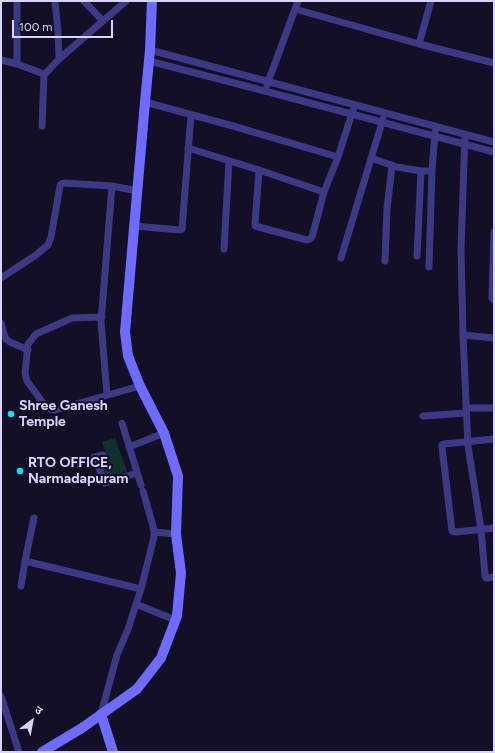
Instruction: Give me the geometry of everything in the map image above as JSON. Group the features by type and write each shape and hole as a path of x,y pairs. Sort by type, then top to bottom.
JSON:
{"main road":[{"path":"42,752 82,728 137,689 161,658 177,616 181,573 176,534 178,476 164,433 140,386 128,356 125,332 150,50 152,1"},
{"path":"101,714 114,752"}],"street":[{"path":"17,1 17,64"},
{"path":"84,1 103,21"},
{"path":"42,126 44,74 126,1"},
{"path":"265,91 298,1"},
{"path":"419,44 431,1"},
{"path":"54,2 58,31 59,60"},
{"path":"295,9 419,44 494,63"},
{"path":"150,50 494,142"},
{"path":"1,60 44,74"},
{"path":"149,61 494,152"},
{"path":"145,102 338,157"},
{"path":"259,170 254,224 256,226 307,240 310,239 312,237 324,192 338,157 354,105"},
{"path":"340,258 385,113"},
{"path":"134,226 182,229 191,115"},
{"path":"428,267 435,126"},
{"path":"465,134 461,249 468,442 481,529 485,576 486,578 494,577"},
{"path":"188,148 229,160 324,192"},
{"path":"371,158 392,166 420,171 432,171"},
{"path":"224,248 229,160"},
{"path":"385,261 387,208 392,166"},
{"path":"418,256 420,171"},
{"path":"1,278 36,256 48,245 51,237 61,184 112,186 137,191"},
{"path":"107,395 102,317 112,186"},
{"path":"494,232 492,298 494,300"},
{"path":"102,317 72,318 36,334 28,344 25,373 26,378 46,407 55,410 140,386"},
{"path":"1,323 6,339 28,350"},
{"path":"463,335 494,338"},
{"path":"423,416 494,408"},
{"path":"101,714 117,655 128,629 141,589 154,532 122,423"},
{"path":"129,447 164,433"},
{"path":"494,439 442,445 452,530 456,532 494,528"},
{"path":"103,455 94,457 105,483 137,473"},
{"path":"20,586 34,518"},
{"path":"154,532 176,534"},
{"path":"25,562 141,589"},
{"path":"136,604 175,620"},
{"path":"1,696 19,752"}],"green space":[{"path":"115,438 127,471 105,479 98,461 108,458 102,442"}],"place":[{"name":"Shree Ganesh Temple","path":"11,414"},
{"name":"RTO OFFICE, Narmadapuram","path":"20,471"}]}
